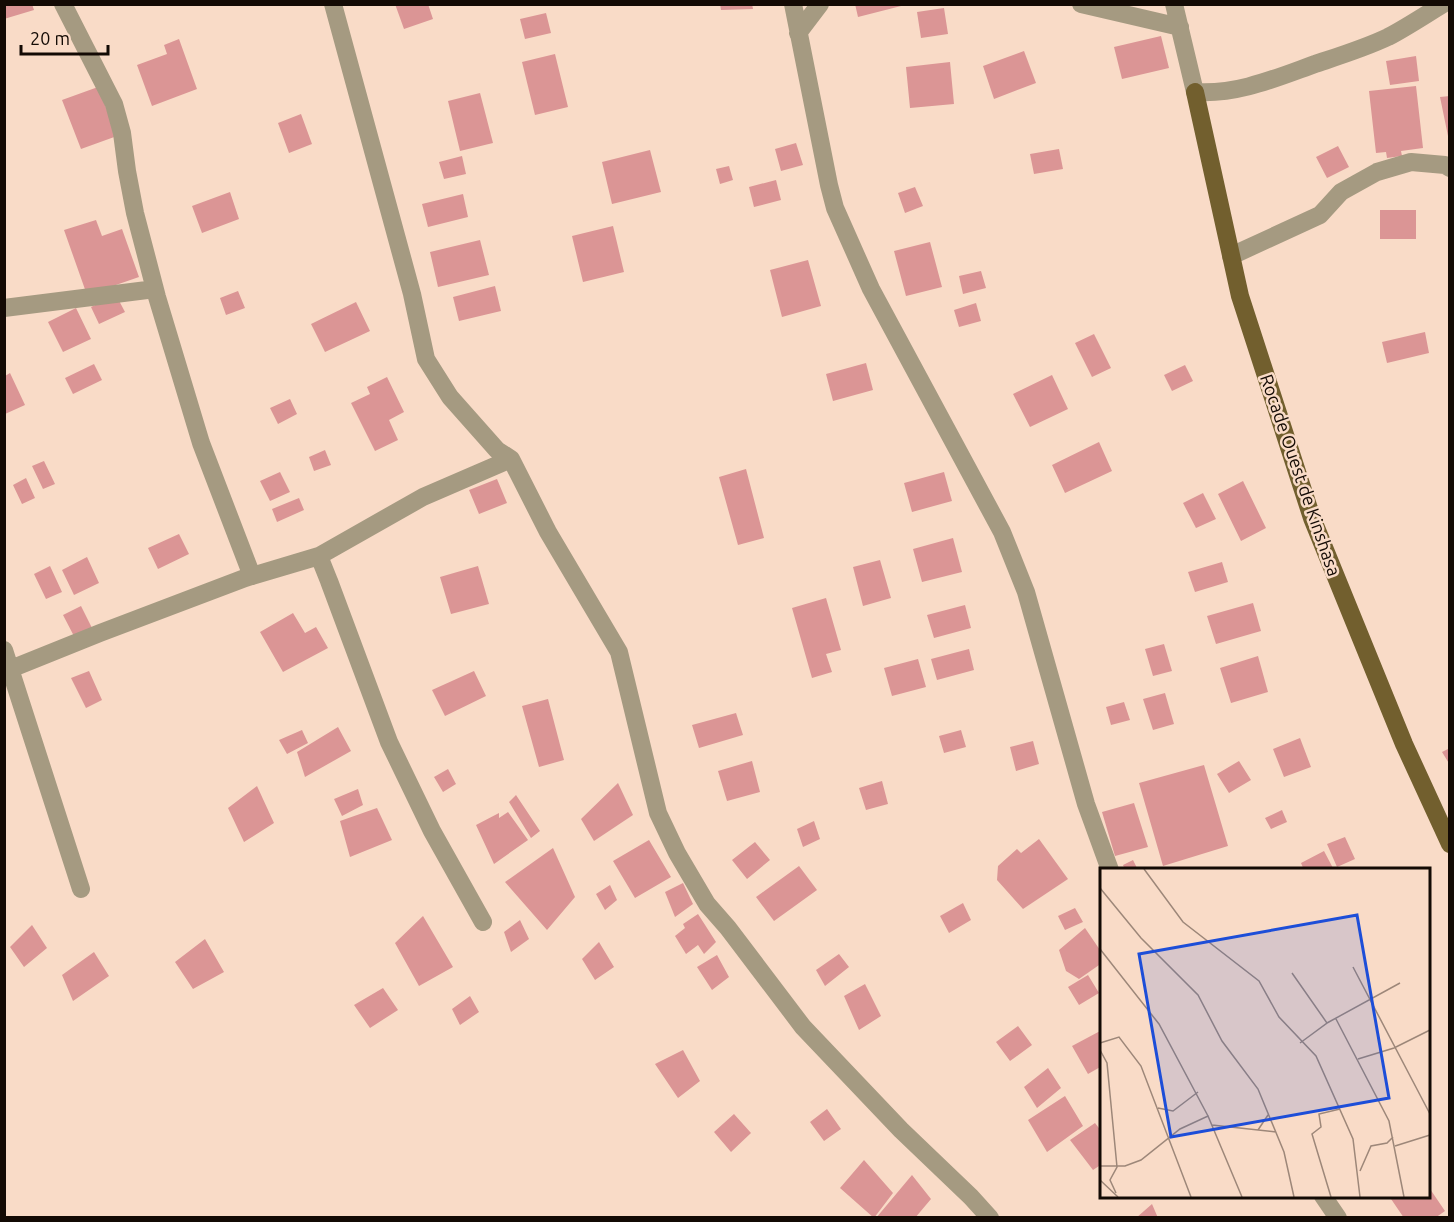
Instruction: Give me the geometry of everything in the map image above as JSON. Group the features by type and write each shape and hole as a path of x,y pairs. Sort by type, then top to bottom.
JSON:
{"main road":[{"name":"Rocade Ouest de Kinshasa","path":"1195,92 1240,296 1312,518 1404,744 1449,844"}],"street":[{"path":"63,4 114,104 122,133 135,213 155,289 201,443 252,576"},
{"path":"333,4 412,294 426,359 450,397 497,450 511,459 548,532 620,652 658,813 677,853 707,904 803,1027 901,1130 990,1218"},
{"path":"793,4 835,208 871,289 1002,532 1014,559 1026,592 1086,804 1109,868"},
{"path":"798,33 820,4"},
{"path":"1081,4 1180,27"},
{"path":"1174,4 1195,92 1213,93 1236,90 1337,57 1387,37 1443,4"},
{"path":"1231,256 1320,215 1341,192 1377,172 1411,162 1445,165 1449,168"},
{"path":"4,308 155,289"},
{"path":"7,669 252,576 318,556 423,497 511,459"},
{"path":"318,556 390,742 432,831 483,922"},
{"path":"4,650 7,669 81,889"},
{"path":"1324,1198 1338,1218"}],"building":[{"path":"4,4 32,4 34,10 4,19"},
{"path":"395,4 428,4 433,19 404,29"},
{"path":"720,4 752,4 753,9 721,10"},
{"path":"855,4 905,4 905,5 858,17"},
{"path":"944,8 948,34 921,38 917,12"},
{"path":"546,13 551,33 525,39 520,19"},
{"path":"1161,36 1169,68 1122,79 1114,47"},
{"path":"179,39 197,89 152,106 137,65 167,54 164,45"},
{"path":"1024,51 1036,83 994,99 983,66"},
{"path":"555,54 568,107 535,115 522,62"},
{"path":"1416,56 1419,81 1390,85 1386,61"},
{"path":"950,62 954,104 910,108 906,67"},
{"path":"1416,86 1423,148 1401,151 1402,156 1387,158 1386,152 1376,153 1369,91"},
{"path":"98,87 117,136 81,149 62,100"},
{"path":"480,93 493,143 460,151 448,101"},
{"path":"1450,96 1450,136 1448,136 1440,97"},
{"path":"301,114 312,144 289,153 278,123"},
{"path":"796,143 803,165 781,171 775,149"},
{"path":"1338,146 1349,167 1327,178 1316,157"},
{"path":"1059,149 1063,169 1034,174 1030,154"},
{"path":"650,150 661,192 612,204 602,162"},
{"path":"462,156 466,174 444,179 439,162"},
{"path":"729,166 733,180 720,184 716,169"},
{"path":"776,180 781,200 754,207 749,187"},
{"path":"915,187 923,206 905,213 898,193"},
{"path":"230,192 239,219 202,233 192,206"},
{"path":"463,194 468,217 428,227 422,204"},
{"path":"1380,210 1416,210 1416,239 1380,239"},
{"path":"96,220 102,236 122,229 139,277 87,295 64,230"},
{"path":"613,226 624,272 583,282 572,236"},
{"path":"480,240 489,275 438,287 430,252"},
{"path":"930,242 942,287 906,296 894,251"},
{"path":"808,260 821,306 782,317 770,270"},
{"path":"981,271 986,288 963,294 959,276"},
{"path":"495,286 501,311 459,321 453,297"},
{"path":"238,291 245,308 226,315 220,298"},
{"path":"116,295 125,312 99,324 91,307"},
{"path":"356,302 370,331 325,352 311,324"},
{"path":"976,303 981,321 959,327 954,310"},
{"path":"76,308 91,339 63,352 48,322"},
{"path":"1425,332 1429,353 1387,363 1382,342"},
{"path":"1094,334 1111,368 1092,377 1075,343"},
{"path":"866,363 873,390 833,401 826,374"},
{"path":"94,364 102,380 73,394 65,378"},
{"path":"1185,365 1193,381 1172,391 1164,375"},
{"path":"10,373 25,405 5,414 5,376"},
{"path":"1052,375 1068,409 1030,427 1013,394"},
{"path":"387,377 404,412 389,420 398,440 375,451 351,403 370,394 367,387"},
{"path":"290,399 297,414 278,424 270,408"},
{"path":"1099,442 1112,471 1065,493 1052,465"},
{"path":"325,450 331,465 314,471 309,457"},
{"path":"44,461 55,484 43,489 32,466"},
{"path":"746,469 764,538 738,545 719,477"},
{"path":"280,472 290,492 270,501 260,481"},
{"path":"944,472 952,501 912,512 904,483"},
{"path":"26,478 35,498 22,504 13,485"},
{"path":"497,479 507,503 479,514 469,490"},
{"path":"1243,481 1266,528 1241,541 1218,494"},
{"path":"1203,493 1216,519 1196,528 1183,503"},
{"path":"299,498 304,510 277,522 272,509"},
{"path":"179,534 189,554 158,569 148,548"},
{"path":"953,538 962,572 922,582 913,549"},
{"path":"87,557 99,583 74,595 62,570"},
{"path":"880,560 891,598 863,606 853,567"},
{"path":"1222,562 1228,582 1195,592 1188,572"},
{"path":"50,566 62,592 46,599 34,574"},
{"path":"478,566 489,604 451,614 440,577"},
{"path":"826,598 841,650 826,654 832,672 812,678 792,608"},
{"path":"1253,603 1261,631 1216,644 1207,616"},
{"path":"965,605 971,628 934,638 927,615"},
{"path":"81,606 94,632 76,640 63,615"},
{"path":"293,613 305,633 316,627 328,648 283,672 260,632"},
{"path":"1164,644 1172,671 1153,676 1145,649"},
{"path":"969,649 974,670 937,680 931,659"},
{"path":"1258,656 1268,692 1231,703 1220,668"},
{"path":"918,659 926,687 892,696 884,668"},
{"path":"89,671 102,700 86,708 71,678"},
{"path":"474,671 486,696 445,716 432,690"},
{"path":"1165,693 1174,724 1153,730 1143,699"},
{"path":"548,699 564,760 539,767 522,706"},
{"path":"1124,702 1130,720 1111,725 1106,707"},
{"path":"736,713 743,735 699,748 692,725"},
{"path":"338,727 351,751 305,777 297,752"},
{"path":"302,730 308,743 287,754 279,740"},
{"path":"961,730 966,747 944,753 939,736"},
{"path":"1300,738 1311,767 1284,777 1273,749"},
{"path":"1033,741 1039,764 1016,771 1010,747"},
{"path":"1450,748 1450,765 1442,752"},
{"path":"752,761 760,792 727,801 718,771"},
{"path":"1239,761 1251,780 1229,793 1217,774"},
{"path":"1204,765 1228,846 1163,866 1139,783"},
{"path":"448,769 456,784 443,792 434,777"},
{"path":"882,781 888,804 866,810 859,788"},
{"path":"618,783 633,815 594,841 581,819"},
{"path":"257,786 274,823 244,842 228,808"},
{"path":"358,789 363,805 342,816 334,799"},
{"path":"516,795 540,831 531,838 509,802"},
{"path":"1134,803 1148,847 1115,856 1102,812"},
{"path":"377,808 392,840 350,857 340,821"},
{"path":"1282,810 1287,822 1271,829 1265,818"},
{"path":"508,812 528,840 494,864 476,825 499,813 499,818"},
{"path":"814,821 820,839 803,847 797,829"},
{"path":"1345,837 1355,859 1337,867 1327,844"},
{"path":"1039,839 1068,879 1023,909 997,880 998,866 1017,849 1021,853"},
{"path":"649,840 671,877 635,898 613,861"},
{"path":"755,842 770,860 747,879 732,860"},
{"path":"553,848 575,897 547,930 505,882"},
{"path":"1324,851 1333,868 1303,868 1301,863"},
{"path":"1133,860 1137,868 1124,868 1123,865"},
{"path":"799,866 817,890 774,921 756,897"},
{"path":"683,883 693,904 675,917 665,892"},
{"path":"610,885 617,900 605,910 596,894"},
{"path":"963,903 971,920 949,933 940,916"},
{"path":"1075,908 1083,922 1065,930 1058,916"},
{"path":"698,914 716,942 704,954 698,945 686,954 675,936 685,928 683,924"},
{"path":"423,916 453,967 419,986 395,943"},
{"path":"520,920 529,939 511,952 504,932"},
{"path":"32,925 47,948 24,967 10,947"},
{"path":"1085,928 1100,950 1100,964 1079,979 1066,971 1059,950"},
{"path":"205,939 224,972 193,989 175,962"},
{"path":"599,942 614,967 595,980 582,959"},
{"path":"94,952 109,976 73,1001 62,975"},
{"path":"839,954 849,967 825,986 816,970"},
{"path":"717,955 729,977 712,990 697,967"},
{"path":"1088,975 1099,993 1079,1005 1068,987"},
{"path":"865,984 881,1016 859,1030 844,996"},
{"path":"383,988 398,1010 370,1028 354,1005"},
{"path":"470,996 479,1012 460,1025 452,1009"},
{"path":"1018,1026 1032,1045 1010,1061 996,1042"},
{"path":"1100,1031 1100,1067 1088,1074 1072,1046"},
{"path":"683,1050 700,1081 678,1098 655,1064"},
{"path":"1048,1068 1061,1088 1037,1108 1024,1087"},
{"path":"1065,1096 1083,1126 1047,1152 1028,1120"},
{"path":"827,1109 841,1129 824,1141 810,1122"},
{"path":"734,1114 751,1133 731,1152 714,1132"},
{"path":"1095,1123 1100,1129 1100,1165 1093,1170 1070,1140"},
{"path":"864,1160 893,1193 874,1218 840,1188"},
{"path":"912,1175 931,1199 915,1218 876,1218"},
{"path":"1430,1189 1445,1211 1435,1218 1404,1218 1390,1198 1430,1198"},
{"path":"1152,1204 1158,1218 1136,1218"}]}
